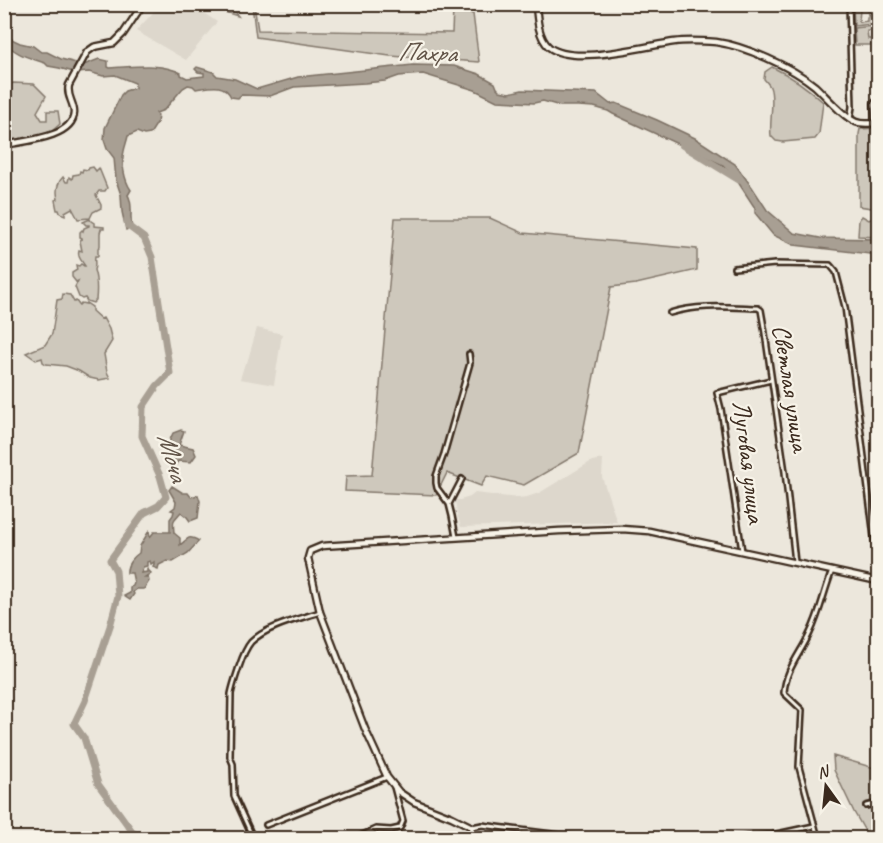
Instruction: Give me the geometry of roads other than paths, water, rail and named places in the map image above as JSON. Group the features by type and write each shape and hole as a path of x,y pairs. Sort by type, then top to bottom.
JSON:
{"street":[{"path":"4,145 54,134 67,126 74,111 68,96 69,85 87,52 94,47 114,42 123,34 143,4"},
{"path":"536,4 543,41 560,52 587,56 678,41 716,42 748,51 790,69 814,86 850,119 860,123 877,123 873,103 879,99"},
{"path":"849,4 852,107 850,119"},
{"path":"734,268 775,264 830,264 836,272 844,307 879,568"},
{"name":"Светлая улица","path":"670,313 715,307 758,308 761,310 785,472 795,562"},
{"path":"456,537 449,504 437,488 436,476 470,363 469,354"},
{"name":"Луговая улица","path":"742,551 717,393 771,380"},
{"path":"449,504 462,479"},
{"path":"583,838 482,825 472,827 414,802 399,792 387,777 320,612 308,558 310,551 322,546 622,529 649,531 879,581"},
{"path":"818,838 799,767 802,710 784,693 785,682 791,667 822,606 832,571"},
{"path":"253,838 234,796 233,764 230,757 233,685 245,651 251,642 262,633 320,612"},
{"path":"266,825 387,777"},
{"path":"356,838 376,829 400,828 403,821 394,786"},
{"path":"866,806 879,803"},
{"path":"727,838 772,835 814,826"},
{"path":"470,838 472,827"}],"water":[{"path":"5,36 33,46 41,52 84,65 99,59 108,61 110,68 155,66 181,73 187,78 204,76 204,73 195,69 197,67 213,72 217,76 235,79 257,89 298,77 413,65 454,66 479,74 495,83 500,91 509,93 522,90 596,93 610,104 616,103 695,138 735,164 767,210 794,233 820,238 878,239 878,255 794,245 773,235 755,213 755,208 738,182 723,165 608,111 594,107 560,106 543,101 534,103 497,101 475,90 423,74 399,76 385,81 294,87 270,96 241,95 238,98 231,97 221,87 196,89 188,85 164,110 156,113 157,123 150,134 144,135 137,132 128,136 123,155 123,166 131,190 128,195 131,203 132,227 126,230 114,158 104,140 105,128 121,95 135,88 135,83 115,75 77,73 48,66 24,56 5,44"},
{"path":"184,431 179,445 193,448 196,455 191,462 178,461 170,468 165,451 173,433"},
{"path":"172,486 183,493 188,493 191,497 198,495 200,501 198,518 190,521 181,512 173,525 174,533 180,538 180,545 189,538 199,541 188,553 173,562 167,561 159,565 158,569 153,567 154,562 151,564 150,561 147,562 147,566 143,567 141,573 147,572 147,569 151,573 145,577 148,577 149,581 144,589 137,589 133,592 130,600 124,596 130,593 130,587 134,583 132,573 127,573 129,564 139,553 140,546 149,531 150,537 154,532 170,532 170,519 174,511 171,510 175,507 176,502 169,490"}],"waterway":[{"name":"Пахра","path":"682,145 739,180"},
{"name":"Моча","path":"127,220 128,226 144,238 152,257 170,373 157,386 143,407 142,436 160,476 166,497 158,506 144,513 110,560 116,571 118,596 85,701 74,724 84,738 98,784 137,838"}]}
